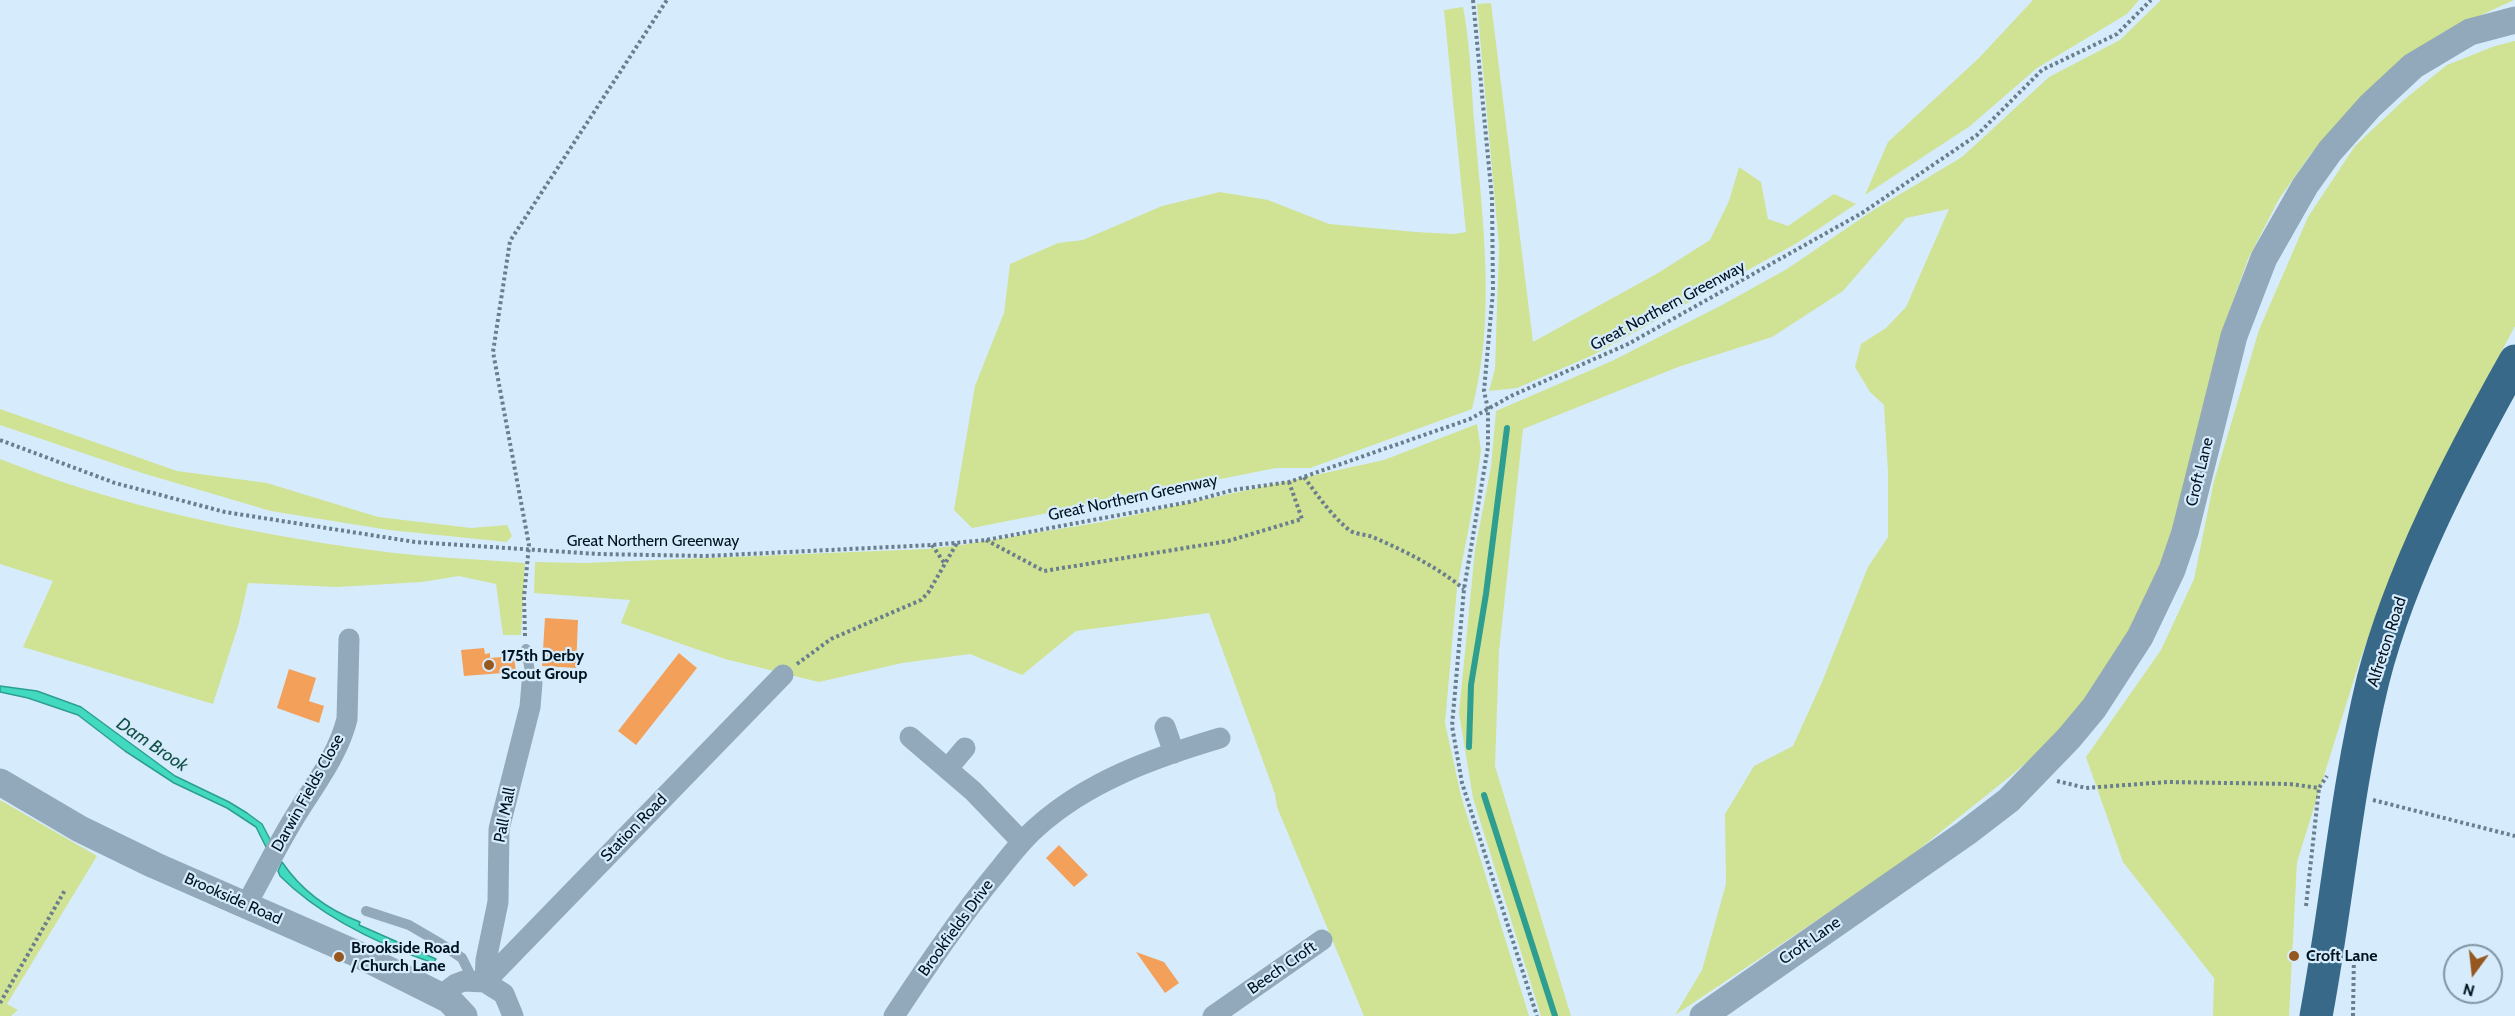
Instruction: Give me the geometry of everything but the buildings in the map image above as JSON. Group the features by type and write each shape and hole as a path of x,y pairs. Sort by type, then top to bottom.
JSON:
{"highway":[{"name":"Alfreton Road","path":"2334,1016 2342,948 2342,844 2357,757 2381,653 2439,506 2482,420 2515,361"},
{"name":"Alfreton Road","path":"2316,1016 2342,948"}],"street":[{"name":"Croft Lane","path":"1703,1016 1966,833 2009,800 2069,738 2094,708 2125,663 2157,604 2185,532 2234,336 2264,258 2305,186 2330,151 2370,106 2413,66 2470,32 2515,20"},
{"name":"Darwin Fields Close","path":"246,905 344,730 347,719 349,639"},
{"name":"Station Road","path":"440,996 456,984 479,981 783,675"},
{"name":"Pall Mall","path":"479,981 486,960 498,902 500,829 530,707 532,682"},
{"path":"1165,727 1174,753"},
{"path":"910,737 974,790 1022,842"},
{"name":"Brookfields Drive","path":"894,1016 966,911 1022,842 1058,810 1086,792 1137,767 1220,738"},
{"path":"948,768 965,748"},
{"name":"Brookside Road","path":"0,782 80,829 154,865 355,953 449,1000 464,1016"},
{"name":"Beech Croft","path":"1213,1016 1322,940"},
{"path":"479,981 504,994 513,1016"}],"lane":[{"name":"Pall Mall","path":"526,649 532,682"},
{"path":"366,911 409,925 438,942 462,958 479,981"}],"path":[{"path":"526,649 524,597 530,551 493,352 510,241 667,0"},
{"path":"1473,0 1492,199 1493,291 1484,391 1488,409 1488,447 1464,589 1452,726 1462,783 1537,1016"},
{"name":"Great Northern Greenway","path":"0,440 115,483 225,512 415,542 530,551 706,556 932,545 986,540 1189,502 1233,490 1289,482 1470,419 1511,396 1628,344 1862,213 1977,135 2042,70 2117,34 2151,0"},
{"path":"1304,477 1328,510 1352,532 1368,534 1404,551 1443,572 1464,589"},
{"path":"986,540 1044,571 1228,541 1302,519 1289,482"},
{"path":"783,675 831,639 921,600 928,593 957,542"},
{"path":"932,545 945,564"},
{"path":"2033,775 2086,788 2167,782 2290,784 2319,788 2329,773"},
{"path":"2368,799 2515,836"},
{"path":"0,1003 65,890"},
{"path":"2342,948 2353,1016"}],"shaded area":[{"path":"2033,0 2139,0 2127,14 2037,68 1970,126 1865,195 1888,142 1979,58"},
{"path":"2161,0 2514,0 2442,33 2401,64 2336,126 2310,155 2279,199 2248,259 2220,338 2177,529 2145,612 2077,712 2042,749 2013,774 1898,866 1675,1015 1702,970 1726,884 1725,814 1754,766 1793,746 1822,682 1868,567 1888,537 1888,472 1884,405 1870,392 1855,367 1861,344 1886,328 1906,307 1949,209 1906,218 1843,291 1772,337 1678,367 1523,429 1499,651 1495,766 1571,1016 1541,1016 1473,798 1459,713 1475,550 1491,467 1496,411 1612,361 1787,269 1872,211 1962,157 2049,77 2120,40"},
{"path":"1491,3 1533,342 1658,273 1710,240 1729,201 1739,167 1761,182 1768,219 1788,226 1834,194 1856,204 1797,243 1593,355 1517,388 1489,391 1495,369 1499,246 1477,4"},
{"path":"1463,7 1469,53 1486,271 1484,341 1472,409 1310,468 1276,468 972,528 954,510 975,386 1004,313 1010,264 1058,243 1083,240 1162,206 1220,192 1268,200 1329,224 1416,232 1454,234 1466,232 1444,10"},
{"path":"2515,41 2515,326 2442,463 2393,570 2360,660 2297,862 2289,1016 2213,1016 2214,978 2123,862 2086,757 2161,650 2194,579 2214,481 2259,330 2308,217 2355,146 2405,99 2447,65 2495,46"},
{"path":"0,409 177,471 267,483 378,517 471,528 507,525 512,536 507,542 389,530 271,511 142,473 0,425"},
{"path":"1477,424 1481,450 1457,588 1445,723 1461,796 1529,1016 1364,1016 1277,807 1275,794 1209,613 1076,631 1022,675 970,654 902,663 819,682 725,659 621,623 630,600 534,593 535,562 585,563 926,549 961,545 1102,522 1384,460"},
{"path":"0,459 90,491 182,516 230,526 390,552 525,563 521,635 503,635 496,584 459,576 422,582 336,587 248,583 239,623 213,704 23,647 53,581 0,564"},
{"path":"0,686 37,691 81,707 175,776 247,813 262,824 273,845 268,851 256,827 227,808 174,783 125,751 78,715 28,698 0,692"},
{"path":"0,800 97,856 7,1004 18,1010 11,1016 0,1016"},
{"path":"282,862 298,882 337,912 360,922 359,925 436,959 433,963 392,947 332,917 296,891 280,876 278,871"}],"waterway":[{"path":"1469,747 1471,685 1486,594 1507,428"},
{"path":"1484,795 1555,1016"}],"place":[{"name":"175th Derby Scout Group","path":"489,665"},
{"name":"Croft Lane","path":"2294,956"},
{"name":"Brookside Road / Church Lane","path":"339,957"}],"water label":[{"name":"Dam Brook","path":"152,745"}]}
